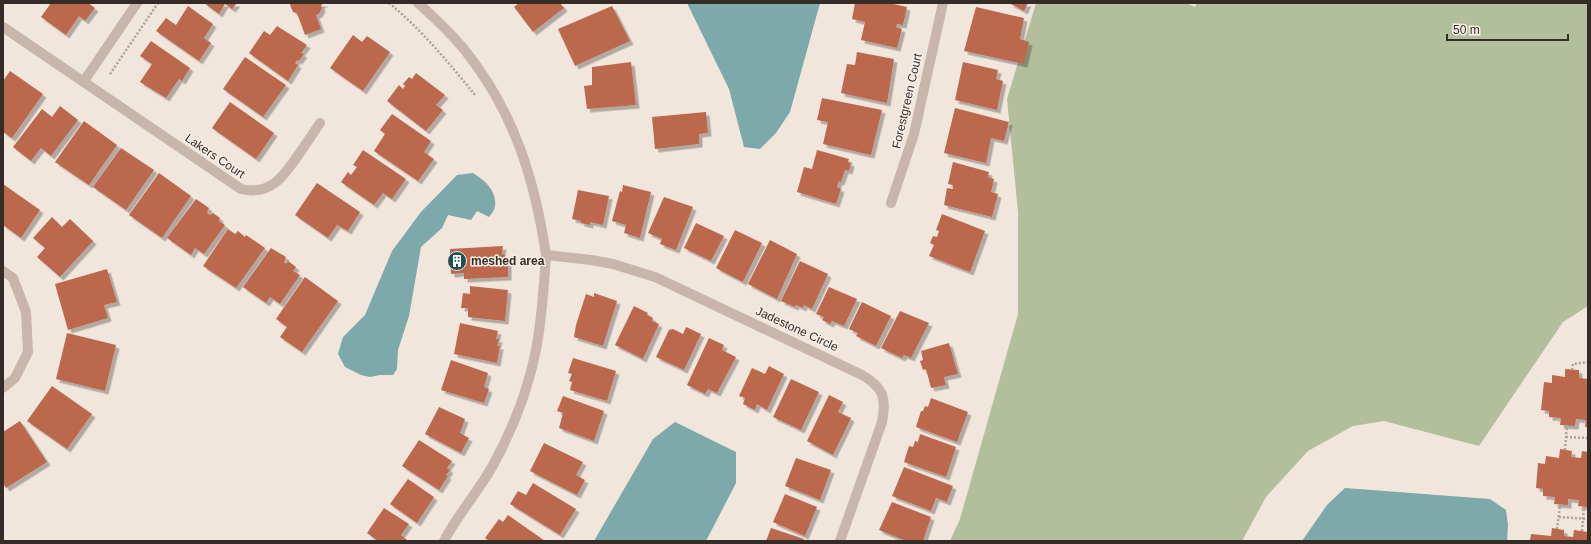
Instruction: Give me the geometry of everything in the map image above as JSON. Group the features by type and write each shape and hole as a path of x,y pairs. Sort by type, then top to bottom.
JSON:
{"street":[{"path":"84,81 137,3"},
{"path":"418,3 451,34 467,53 481,72 505,112 524,156 538,208 546,255 542,307 536,350 518,412 492,468 460,514 444,541"},
{"name":"Forestgreen Court","path":"891,203 914,134 943,3"},
{"name":"Lakers Court","path":"3,26 236,187 247,191 258,191 277,182 288,169 320,123"},
{"name":"Jadestone Circle","path":"546,255 613,264 655,277 862,375 877,385 884,398 882,422 840,541"},
{"path":"3,271 13,278 26,312 28,352 15,378 3,388"}],"path":[{"path":"110,74 158,3"},
{"path":"389,3 406,17 475,95"},
{"path":"1572,370 1573,364 1588,362"},
{"path":"1565,450 1567,425"},
{"path":"1566,437 1588,438"},
{"path":"1557,529 1560,505"},
{"path":"1582,531 1584,507"},
{"path":"1559,517 1588,519"}],"green space":[{"path":"1036,3 1186,3 1195,7 1197,3 1588,3 1588,306 1563,322 1479,446 1384,421 1353,426 1308,451 1266,497 1242,541 950,541 960,519 1018,314 1018,212 1007,99"}],"water":[{"path":"687,3 820,3 790,112 776,133 760,149 744,147 729,89"},
{"path":"473,173 485,182 492,190 495,200 494,209 489,217 477,211 471,220 448,215 442,228 421,247 409,316 398,350 397,369 393,375 370,377 361,375 345,367 338,354 343,337 365,315 392,251 421,212 457,175"},
{"path":"675,422 736,452 736,483 706,541 594,541 653,439"},
{"path":"1345,488 1490,499 1506,510 1508,525 1507,541 1302,541 1327,505"}],"building":[{"path":"51,3 88,3 95,8 85,21 79,16 66,35 41,17"},
{"path":"204,3 237,3 232,9 225,4 219,14"},
{"path":"291,3 325,3 321,5 322,8 319,14 316,15 321,29 305,35 297,13 293,12 290,5"},
{"path":"519,3 560,3 564,8 533,32 514,7"},
{"path":"855,3 889,3 907,7 903,25 897,24 896,27 902,29 897,48 861,40 865,22 852,19"},
{"path":"1009,3 1028,3 1024,11"},
{"path":"188,6 213,24 204,38 211,43 199,61 156,31 166,18 176,25"},
{"path":"612,6 630,41 575,66 558,29"},
{"path":"976,7 1024,18 1020,39 1029,42 1024,64 964,51"},
{"path":"277,26 307,45 301,53 304,54 299,61 297,60 295,63 298,65 288,81 249,53 264,31 270,35"},
{"path":"353,35 362,42 367,36 390,52 363,91 330,68"},
{"path":"151,41 190,68 182,81 179,79 166,98 140,82 152,64 140,56"},
{"path":"857,52 894,59 887,103 841,93 847,64 855,65"},
{"path":"245,57 286,85 263,117 223,89"},
{"path":"631,62 636,105 587,109 584,86 592,85 592,67"},
{"path":"963,62 998,70 996,79 1003,81 997,110 955,100"},
{"path":"10,71 43,94 12,138 3,132 3,81"},
{"path":"416,73 445,95 436,105 443,110 426,131 387,101 399,85 403,89 405,86 403,84 409,77 412,79"},
{"path":"822,98 882,110 871,155 823,144 828,122 817,120"},
{"path":"230,102 274,133 256,159 212,128"},
{"path":"60,106 78,120 51,156 41,148 31,161 13,147 42,109 52,117"},
{"path":"955,108 1009,122 1004,141 991,138 986,163 944,153"},
{"path":"706,112 708,133 699,134 699,144 655,149 652,117"},
{"path":"392,114 431,141 424,152 434,159 418,181 374,151 385,134 380,130"},
{"path":"84,121 117,145 89,185 55,162"},
{"path":"121,148 154,170 126,210 93,187"},
{"path":"363,150 406,179 392,199 383,193 374,205 341,182 348,172 351,175 357,167 353,165"},
{"path":"817,150 849,159 848,162 851,163 849,171 845,170 841,182 839,181 837,187 841,189 836,204 797,192 804,167 812,169"},
{"path":"953,162 989,172 988,177 994,179 991,192 998,194 992,217 944,205 947,188 953,189 953,185 948,184"},
{"path":"159,173 191,196 162,238 129,215"},
{"path":"317,183 360,212 348,231 337,225 328,238 295,215"},
{"path":"3,184 40,210 21,238 3,225"},
{"path":"623,185 651,192 640,238 624,233 626,225 612,221"},
{"path":"578,190 609,196 603,225 590,222 590,225 572,219"},
{"path":"664,197 693,207 676,250 660,244 662,239 648,233"},
{"path":"196,199 209,208 207,213 210,215 213,213 220,218 219,221 225,225 204,254 195,248 191,255 167,238"},
{"path":"942,214 985,231 970,272 929,256 934,245 930,243 933,236 937,237 939,231 936,230"},
{"path":"52,217 62,227 70,219 93,241 60,277 37,257 45,248 33,238"},
{"path":"696,223 724,236 711,261 684,248"},
{"path":"228,229 235,234 238,231 245,237 246,235 265,248 236,288 203,266"},
{"path":"735,230 762,243 743,282 716,268"},
{"path":"770,240 797,254 777,299 748,284"},
{"path":"503,246 502,254 505,255 505,259 508,259 508,277 464,279 464,273 451,274 450,249"},
{"path":"271,248 286,257 284,262 286,264 288,261 296,267 293,271 300,275 280,304 270,297 266,303 243,287"},
{"path":"800,261 828,274 812,309 804,305 803,308 796,305 795,307 781,301"},
{"path":"107,269 117,302 104,305 108,318 68,330 55,284"},
{"path":"305,277 338,301 302,352 280,337 287,327 276,319"},
{"path":"470,286 508,290 505,321 468,317 468,308 461,308 463,293 470,294"},
{"path":"829,287 857,299 844,326 832,321 830,324 822,320 824,317 816,314"},
{"path":"594,293 617,301 603,346 574,337 576,325 586,294 594,297"},
{"path":"862,302 891,316 876,346 856,336 858,333 849,329"},
{"path":"634,306 648,313 647,315 653,318 652,321 659,324 643,359 615,345"},
{"path":"900,311 929,323 911,358 904,355 902,358 881,348"},
{"path":"460,323 498,331 496,339 499,339 497,346 500,346 497,363 454,354"},
{"path":"686,327 701,334 684,370 656,357 669,330 673,329 683,334"},
{"path":"67,333 116,345 105,391 56,379"},
{"path":"709,338 724,345 722,350 736,357 717,393 708,389 705,394 687,385"},
{"path":"949,343 958,374 944,377 946,385 931,388 926,369 923,370 920,361 923,360 921,351"},
{"path":"573,358 616,371 607,401 570,390 572,382 569,381 572,374 568,373"},
{"path":"451,360 488,373 484,387 489,389 484,403 441,390"},
{"path":"769,366 784,374 767,410 757,404 755,410 743,404 745,398 739,396 752,368 765,374"},
{"path":"1565,369 1579,370 1579,378 1588,379 1588,427 1585,427 1586,420 1576,419 1575,426 1560,425 1561,418 1549,417 1549,411 1541,410 1544,382 1552,383 1552,375 1565,377"},
{"path":"791,379 819,392 801,430 773,417"},
{"path":"52,386 92,414 67,449 27,421"},
{"path":"829,395 843,402 838,412 851,418 833,455 807,441"},
{"path":"563,396 604,411 594,441 559,428 563,413 557,411"},
{"path":"931,398 968,412 957,442 916,427 921,411 923,411 925,406 928,407"},
{"path":"439,407 465,419 460,433 469,438 461,453 425,434"},
{"path":"20,421 47,462 6,488 3,483 3,432"},
{"path":"920,434 956,447 946,477 904,462 909,446 913,447 915,441 918,442"},
{"path":"419,440 452,461 447,468 450,470 446,475 448,476 439,490 402,466"},
{"path":"544,443 583,462 576,475 585,480 577,495 530,471"},
{"path":"1560,449 1572,451 1571,457 1581,458 1582,451 1588,452 1588,507 1578,506 1579,500 1568,499 1568,505 1554,504 1555,497 1543,496 1543,489 1536,488 1538,463 1545,464 1546,456 1559,458"},
{"path":"796,458 831,470 820,500 785,486"},
{"path":"904,467 953,486 947,502 936,498 931,511 892,496"},
{"path":"408,479 434,497 417,523 390,504"},
{"path":"533,483 576,509 560,535 510,504 518,491 526,495"},
{"path":"785,494 817,507 805,536 773,522"},
{"path":"892,502 931,517 923,541 906,541 879,530"},
{"path":"384,508 409,524 401,535 408,541 378,541 367,533"},
{"path":"508,515 545,541 489,541 485,538 499,519 503,522"},
{"path":"771,528 804,539 803,541 766,541"},
{"path":"1552,528 1564,530 1564,536 1573,537 1574,530 1588,532 1588,541 1530,541 1531,534 1551,536"}],"place":[{"name":"meshed area","path":"457,261"}]}
